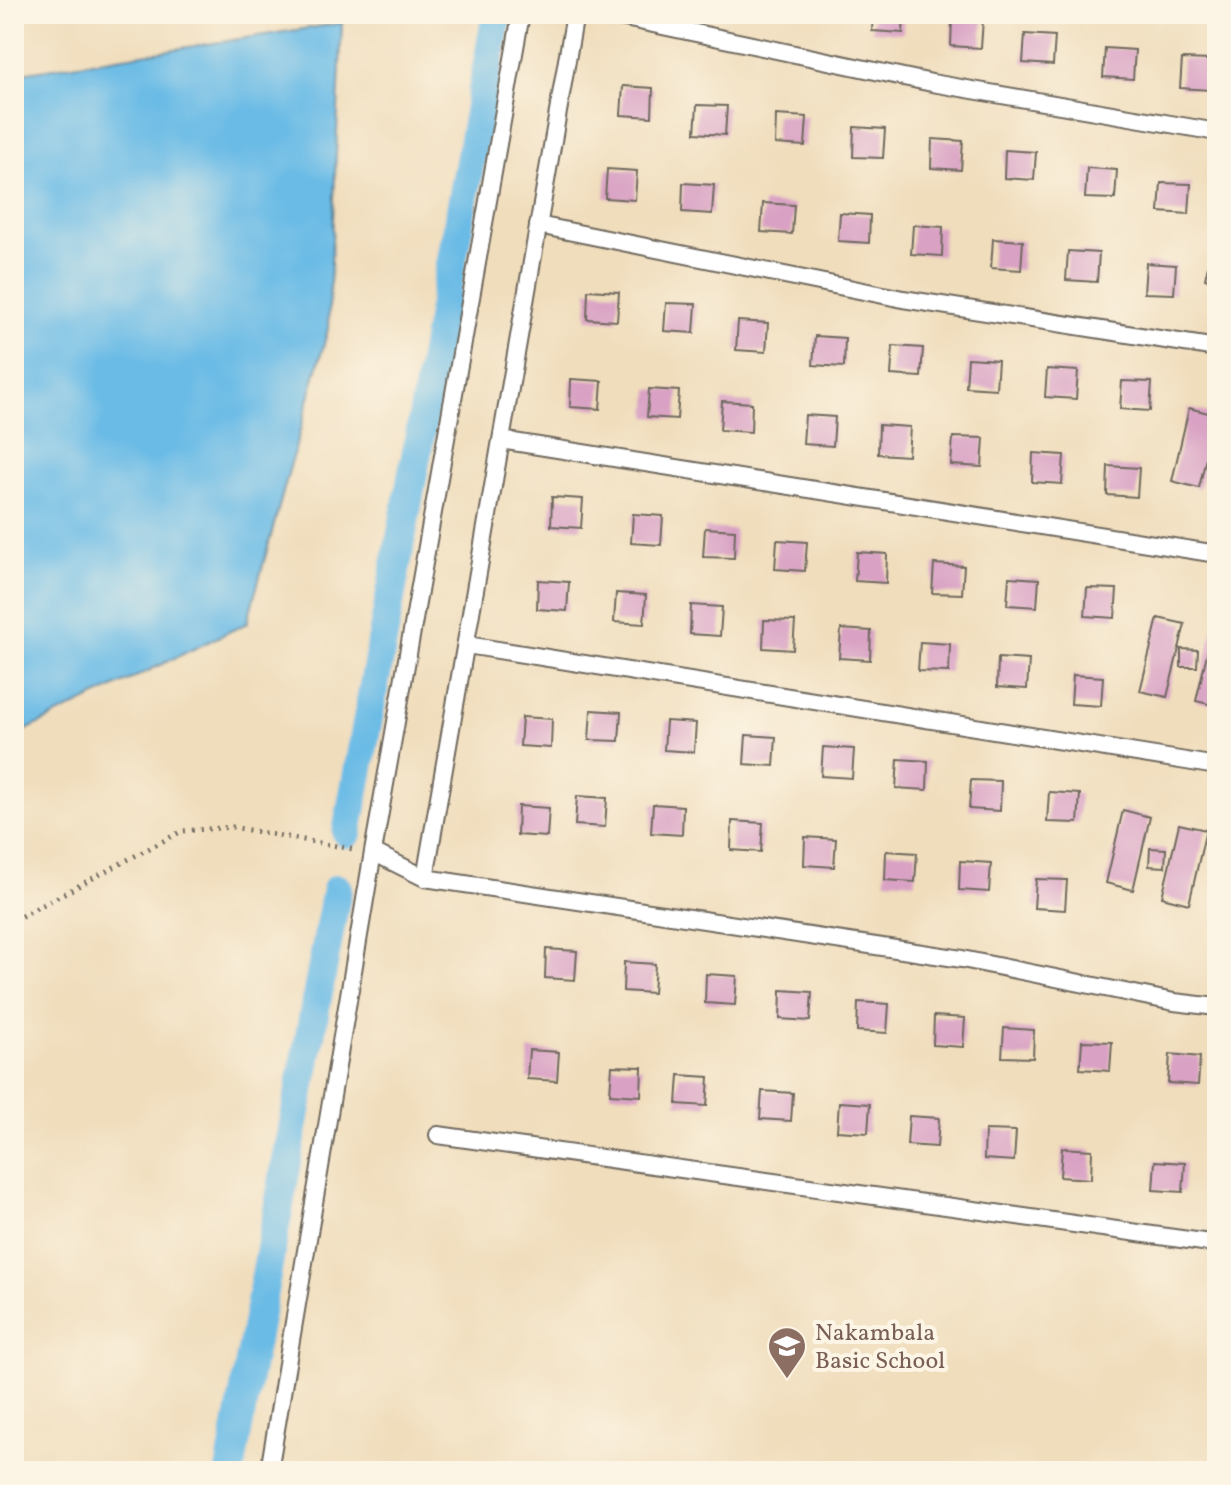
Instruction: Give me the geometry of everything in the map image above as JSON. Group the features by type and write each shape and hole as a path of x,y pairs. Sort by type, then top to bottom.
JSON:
{"lane":[{"path":"269,1471 373,852 521,14"},
{"path":"425,878 575,14"},
{"path":"606,14 932,83 1217,132"},
{"path":"538,225 903,299 1217,348"},
{"path":"501,440 1217,554"},
{"path":"467,645 1217,766"},
{"path":"373,852 425,878 962,959 1174,1002 1217,1007"},
{"path":"438,1135 1217,1244"}],"path":[{"path":"14,920 182,831 232,827 373,852"}],"water":[{"path":"342,23 328,329 247,623 14,736 14,74"}],"building":[{"path":"873,14 904,14 903,33 872,31"},
{"path":"952,17 983,19 981,48 951,46"},
{"path":"1025,34 1055,36 1053,65 1023,63"},
{"path":"1105,48 1135,50 1133,79 1103,77"},
{"path":"1182,59 1212,60 1210,90 1180,88"},
{"path":"623,86 653,88 652,117 621,115"},
{"path":"697,105 727,106 725,135 695,133"},
{"path":"776,115 807,117 805,146 775,144"},
{"path":"854,127 885,129 883,158 853,157"},
{"path":"932,139 963,141 961,170 931,168"},
{"path":"1005,150 1036,152 1034,180 1004,178"},
{"path":"1087,168 1117,170 1115,199 1085,198"},
{"path":"607,169 637,171 635,200 605,198"},
{"path":"683,183 714,185 712,214 682,212"},
{"path":"1161,183 1191,184 1189,214 1159,212"},
{"path":"763,203 794,205 792,234 761,232"},
{"path":"840,213 870,215 869,243 838,241"},
{"path":"913,225 943,227 942,256 911,254"},
{"path":"1217,231 1217,282 1205,279"},
{"path":"993,239 1023,241 1021,270 991,268"},
{"path":"1068,251 1099,253 1097,282 1066,280"},
{"path":"1146,263 1176,265 1174,294 1144,293"},
{"path":"588,290 619,292 617,321 587,319"},
{"path":"666,303 696,304 694,333 664,331"},
{"path":"738,321 768,323 766,352 736,350"},
{"path":"815,336 845,338 844,367 813,365"},
{"path":"893,346 923,348 921,377 891,375"},
{"path":"968,358 998,360 996,389 966,387"},
{"path":"1047,369 1078,371 1076,399 1045,397"},
{"path":"571,379 602,381 600,409 570,407"},
{"path":"1122,381 1152,382 1150,411 1120,409"},
{"path":"649,389 679,391 677,419 647,417"},
{"path":"722,401 752,403 751,432 720,430"},
{"path":"1189,408 1216,415 1199,488 1172,481"},
{"path":"805,415 835,417 833,446 803,444"},
{"path":"879,425 910,427 908,456 878,454"},
{"path":"953,437 984,438 982,467 951,465"},
{"path":"1033,453 1064,455 1062,484 1032,482"},
{"path":"1108,466 1139,468 1137,497 1107,495"},
{"path":"552,497 583,499 581,528 551,526"},
{"path":"633,514 663,516 661,545 631,543"},
{"path":"705,528 735,530 734,558 703,557"},
{"path":"777,540 807,542 805,571 775,569"},
{"path":"857,552 887,554 886,583 855,581"},
{"path":"934,564 964,566 962,594 932,593"},
{"path":"1009,577 1039,579 1037,607 1007,605"},
{"path":"538,580 569,582 567,611 537,609"},
{"path":"1087,588 1117,589 1115,618 1085,616"},
{"path":"616,593 646,595 644,624 614,622"},
{"path":"691,605 722,607 720,636 690,634"},
{"path":"1158,618 1185,624 1167,697 1140,691"},
{"path":"764,620 795,621 793,650 763,648"},
{"path":"1213,628 1217,629 1217,706 1196,701"},
{"path":"841,629 871,631 870,660 839,658"},
{"path":"920,642 950,644 949,672 918,671"},
{"path":"1181,649 1198,650 1197,667 1181,667"},
{"path":"998,658 1029,660 1027,689 997,687"},
{"path":"1073,675 1103,677 1101,706 1071,704"},
{"path":"591,710 621,712 619,741 589,740"},
{"path":"522,717 552,719 551,748 520,746"},
{"path":"666,721 696,723 694,752 664,750"},
{"path":"746,735 776,737 774,766 744,764"},
{"path":"823,747 854,749 852,778 821,776"},
{"path":"898,759 928,761 927,790 896,788"},
{"path":"971,780 1001,781 1000,811 969,809"},
{"path":"1049,792 1080,794 1078,823 1047,822"},
{"path":"577,796 607,798 605,827 575,825"},
{"path":"653,804 683,806 682,835 651,833"},
{"path":"518,806 549,808 547,837 517,835"},
{"path":"1123,810 1150,817 1133,890 1106,883"},
{"path":"732,821 763,823 761,852 731,850"},
{"path":"1179,824 1206,830 1189,904 1162,897"},
{"path":"805,837 836,839 834,867 804,865"},
{"path":"1150,848 1166,849 1165,867 1149,866"},
{"path":"886,851 917,853 915,882 885,880"},
{"path":"960,861 991,863 989,892 959,890"},
{"path":"1036,879 1067,880 1065,910 1034,908"},
{"path":"546,949 577,951 575,980 545,978"},
{"path":"624,962 655,964 653,993 623,991"},
{"path":"706,974 737,976 735,1005 705,1003"},
{"path":"781,990 812,992 810,1021 780,1019"},
{"path":"858,1002 889,1004 887,1033 857,1031"},
{"path":"934,1016 965,1018 963,1047 933,1045"},
{"path":"1004,1028 1034,1030 1033,1058 1002,1057"},
{"path":"1082,1041 1112,1042 1110,1071 1080,1069"},
{"path":"529,1050 559,1052 557,1081 527,1079"},
{"path":"1170,1054 1200,1057 1198,1085 1168,1083"},
{"path":"612,1066 642,1067 641,1096 610,1094"},
{"path":"679,1075 709,1077 707,1106 677,1104"},
{"path":"762,1091 793,1093 791,1121 760,1119"},
{"path":"839,1102 870,1104 868,1133 837,1131"},
{"path":"909,1116 939,1118 937,1147 907,1145"},
{"path":"985,1130 1016,1131 1014,1161 984,1159"},
{"path":"1062,1148 1092,1150 1091,1179 1060,1177"},
{"path":"1155,1161 1185,1163 1183,1192 1153,1190"}],"waterway":[{"path":"347,833 497,14"},
{"path":"230,1471 337,889"}],"place":[{"name":"Nakambala Basic School","path":"787,1380"}]}
